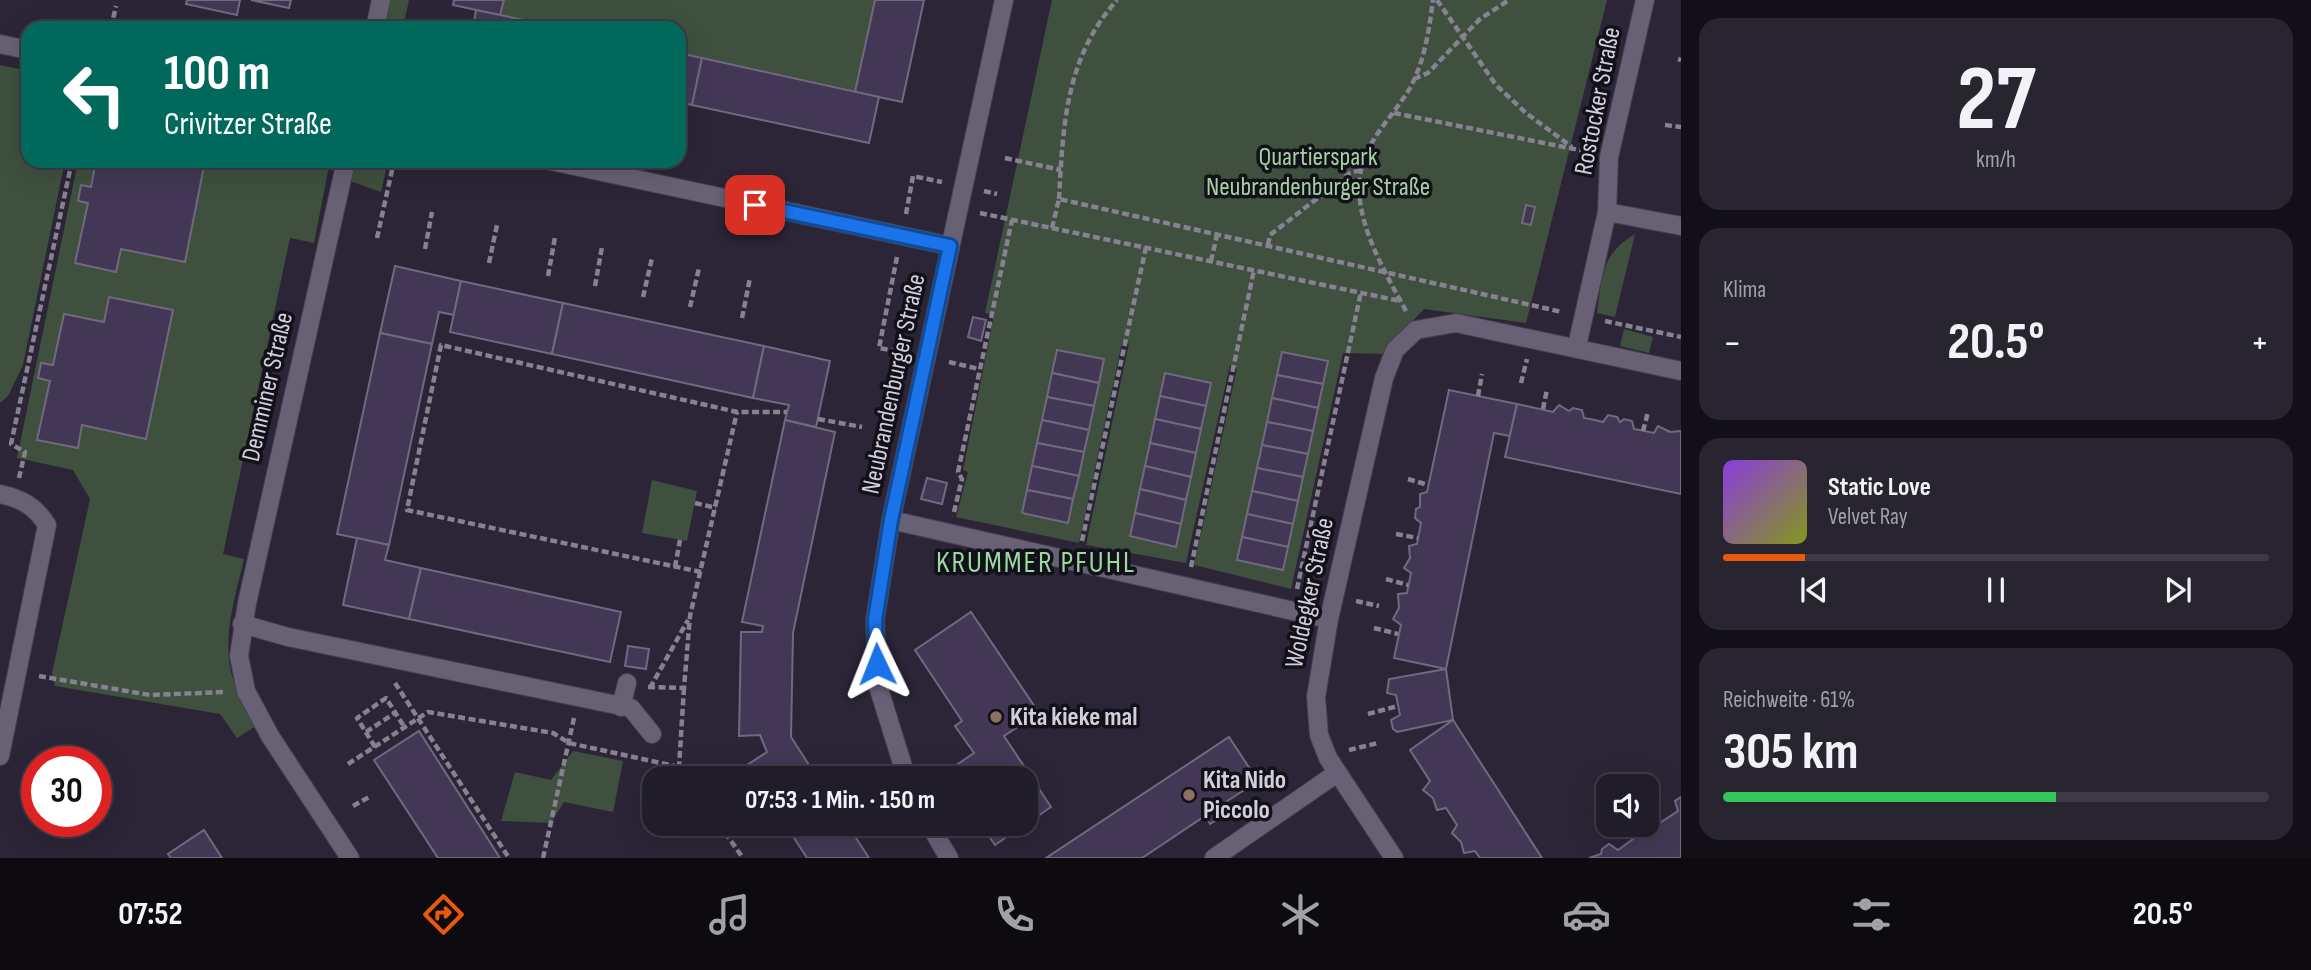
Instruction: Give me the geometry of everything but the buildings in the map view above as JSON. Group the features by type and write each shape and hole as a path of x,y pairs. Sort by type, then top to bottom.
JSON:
{"street":[{"path":"376,21 381,0"},
{"name":"Neubrandenburger Straße","path":"903,766 878,686 875,620 891,520 1004,0"},
{"name":"Rostocker Straße","path":"1577,346 1607,212 1609,157 1645,0"},
{"path":"0,44 21,48"},
{"name":"Demminer Straße","path":"344,168 242,625 239,656 246,691 270,737 350,858"},
{"path":"584,168 950,246"},
{"name":"Rostocker Straße","path":"1607,212 1681,226"},
{"name":"Woldegker Straße","path":"1394,858 1337,774 1319,735 1316,697 1329,619 1385,374 1395,350 1416,330 1456,323 1577,346"},
{"path":"1577,346 1681,371"},
{"path":"0,756 47,526 37,509 7,496"},
{"path":"891,520 1329,619"},
{"path":"242,625 631,708 652,734"},
{"path":"621,707 627,683"},
{"path":"1214,858 1337,774"},
{"path":"936,836 949,858"}],"path":[{"path":"1052,228 1059,199 1063,120 1081,54 1117,0"},
{"path":"1435,0 1464,35 1496,85 1526,113 1575,149"},
{"path":"957,208 1400,300 1372,247 1362,205 1360,170 1378,133 1415,79 1428,42 1435,0"},
{"path":"1415,79 1428,73 1480,19 1509,0"},
{"path":"113,21 116,6"},
{"path":"1394,113 1609,157"},
{"path":"1665,125 1681,127"},
{"path":"1005,158 1061,170"},
{"path":"7,496 25,452 11,444 70,168"},
{"path":"377,238 392,168"},
{"path":"1268,245 1270,235 1350,173 1360,170"},
{"path":"878,348 913,176 962,186"},
{"path":"1059,199 1681,337"},
{"path":"425,249 432,212"},
{"path":"948,533 962,479 958,472 1012,219"},
{"path":"489,263 497,225"},
{"path":"1211,261 1217,234"},
{"path":"548,276 555,237"},
{"path":"595,286 602,247"},
{"path":"1077,561 1146,247"},
{"path":"643,296 652,258"},
{"path":"690,307 699,268"},
{"path":"1187,587 1254,270"},
{"path":"742,318 750,278"},
{"path":"1293,611 1361,292"},
{"path":"701,572 407,510 441,345 737,412 787,412"},
{"path":"1478,396 1482,374"},
{"path":"1543,410 1548,389"},
{"path":"679,766 690,616 737,412"},
{"path":"1643,431 1648,412"},
{"path":"818,419 862,428"},
{"path":"1408,479 1428,485"},
{"path":"695,503 716,508"},
{"path":"1396,534 1418,538"},
{"path":"675,567 680,540"},
{"path":"1386,579 1408,585"},
{"path":"650,688 690,616"},
{"path":"1374,628 1398,634"},
{"path":"376,654 509,858"},
{"path":"16,672 150,695 246,691"},
{"path":"627,683 650,688 684,688"},
{"path":"375,747 357,718 386,698 405,727"},
{"path":"1368,714 1398,706"},
{"path":"348,764 428,712 553,733 569,743 674,766"},
{"path":"366,732 395,713"},
{"path":"543,858 573,727"},
{"path":"353,806 369,796"},
{"path":"727,836 743,858"}],"green space":[{"path":"389,0 409,0 404,21 384,21"},
{"path":"504,0 875,0 855,92 686,55 686,21 529,21 500,15"},
{"name":"Quartierspark Neubrandenburger Straße","path":"1052,0 1607,0 1526,323 1424,309 1382,354 1343,353 1291,589 1194,565 1237,368 1230,365 1186,563 1086,545 1129,343 1122,343 1079,543 956,517 968,472 963,470 994,315 985,313"},
{"path":"0,65 21,70 21,168 64,168 23,365 8,396 0,403"},
{"path":"77,168 329,168 314,243 290,238 223,554 244,559 230,620 228,652 234,682 256,726 237,738 220,714 55,686 52,673 90,499 73,470 17,458"},
{"path":"353,168 386,168 381,192 350,181"},
{"path":"1635,234 1615,317 1597,313 1602,277 1609,258"},
{"path":"1624,329 1653,337 1649,353 1620,346"},
{"path":"652,480 697,491 687,541 642,533"},
{"path":"573,751 623,761 613,812 564,802 551,823 501,821 515,772 551,780"}],"place":[{"name":"Kita kieke mal","path":"996,717"},
{"name":"Kita Nido Piccolo","path":"1189,795"}],"district":[{"name":"KRUMMER PFUHL","path":"1036,563"}],"route":[{"path":"755,205 950,246 891,520 875,620 877,664"}]}
